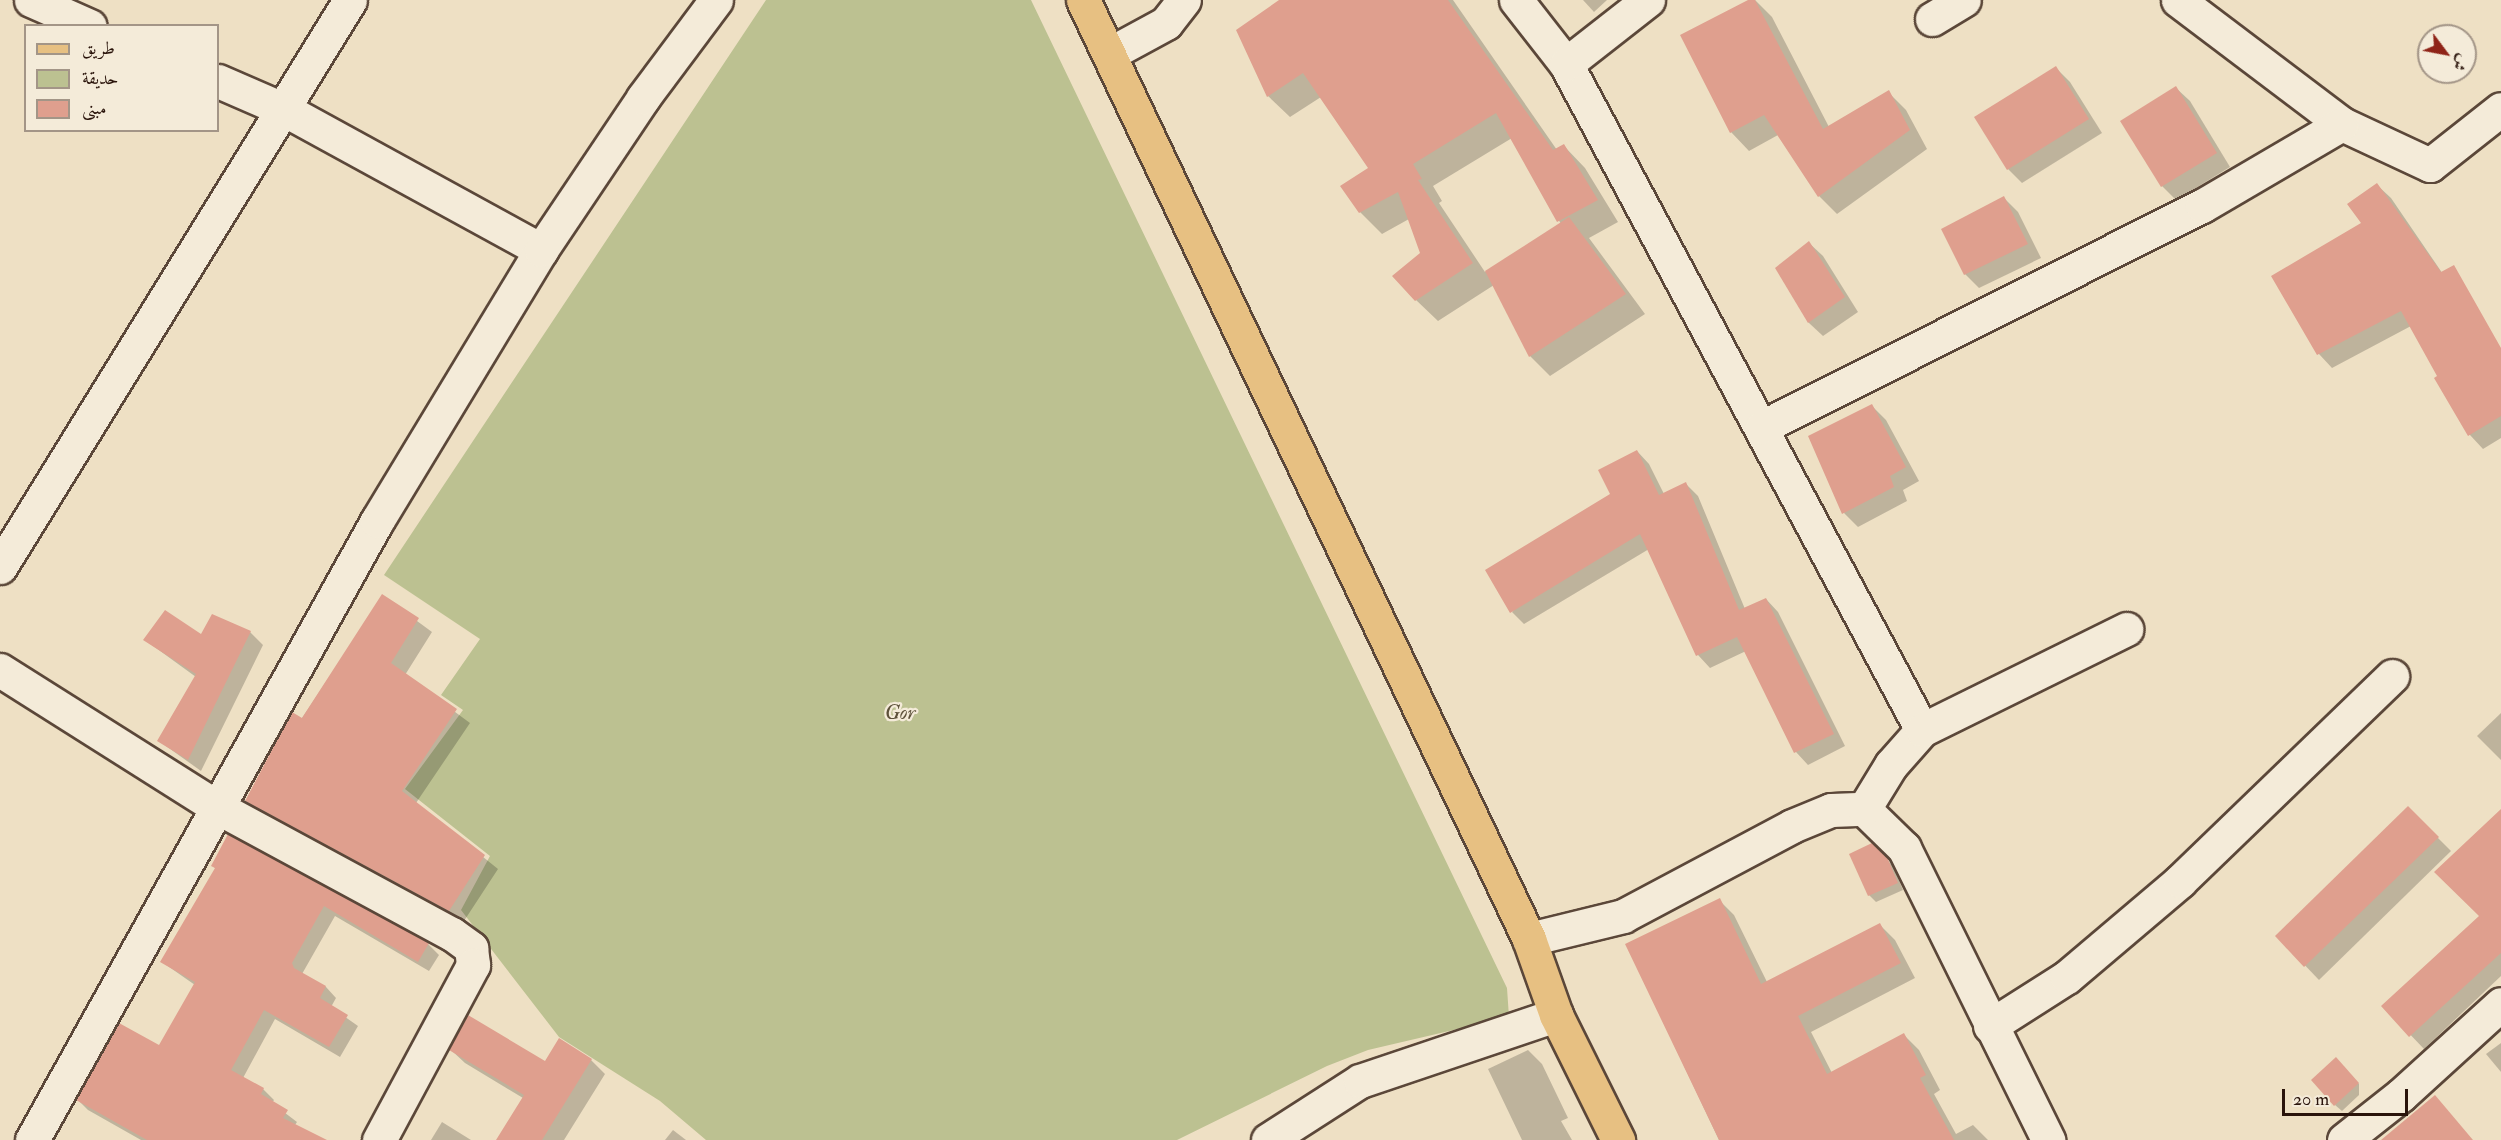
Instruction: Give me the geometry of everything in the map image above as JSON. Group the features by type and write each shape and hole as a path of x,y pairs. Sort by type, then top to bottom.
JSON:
{"main road":[{"path":"1083,0 1529,939 1556,1015 1618,1140"}],"street":[{"path":"31,0 85,24"},
{"path":"0,567 285,110 350,0"},
{"path":"32,1140 215,806 377,521 541,250 643,98 716,0"},
{"path":"1109,54 1166,22 1184,0"},
{"path":"1516,0 1566,64 1922,730"},
{"path":"1566,64 1648,0"},
{"path":"1932,19 1964,0"},
{"path":"2178,0 2342,123 2430,165 2501,109"},
{"path":"219,81 285,110 541,250"},
{"path":"1762,427 2202,206 2342,123"},
{"path":"1864,809 1891,765 1922,730 2126,630"},
{"path":"0,670 215,806 452,934 471,948 473,965 379,1140"},
{"path":"1990,1026 2067,977 2180,881 2392,675"},
{"path":"1529,939 1623,916 1792,826 1831,810 1864,809 1904,848 2048,1140"},
{"path":"2344,1140 2401,1095 2501,1004"},
{"path":"1268,1140 1360,1081 1556,1015"}],"green space":[{"name":"Gor","path":"766,0 1031,0 1507,988 1509,1017 1368,1050 1327,1066 1177,1140 706,1140 660,1101 559,1037 461,910 490,856 405,789 463,710 441,695 480,639 384,575"}],"building":[{"path":"1279,0 1448,0 1553,150 1564,144 1598,200 1557,222 1496,113 1413,164 1422,179 1418,180 1473,263 1415,301 1392,276 1420,253 1398,192 1359,213 1340,186 1368,168 1303,73 1267,97 1236,30"},
{"path":"1748,0 1755,0 1823,129 1889,90 1910,130 1818,197 1764,115 1730,133 1680,35"},
{"path":"2056,66 2089,119 2007,170 1974,117"},
{"path":"2176,86 2217,153 2161,187 2120,121"},
{"path":"2377,183 2441,272 2454,265 2501,348 2501,416 2468,436 2434,378 2437,376 2401,311 2317,355 2271,276 2361,223 2347,204"},
{"path":"2004,196 2028,244 1964,275 1941,229"},
{"path":"1569,217 1626,294 1529,357 1485,271"},
{"path":"1809,241 1845,297 1808,323 1775,268"},
{"path":"1872,404 1906,467 1890,476 1894,487 1842,514 1808,436"},
{"path":"1637,450 1659,495 1686,482 1739,610 1766,598 1834,734 1794,753 1737,637 1696,656 1640,534 1510,613 1485,570 1610,494 1598,470"},
{"path":"382,594 419,618 391,663 457,709 402,791 485,855 449,911 245,801 292,712 302,718"},
{"path":"165,610 201,634 212,614 251,631 188,760 157,741 196,674 143,640"},
{"path":"2408,806 2439,837 2304,967 2275,936"},
{"path":"2501,809 2501,953 2409,1037 2381,1006 2479,916 2434,872"},
{"path":"228,834 429,943 418,962 324,906 292,963 294,968 326,986 320,998 348,1015 329,1047 264,1010 231,1070 264,1088 261,1094 288,1110 283,1118 327,1140 147,1140 76,1100 119,1023 159,1045 195,982 160,962 215,868 211,866"},
{"path":"1872,843 1887,857 1898,883 1868,896 1849,854"},
{"path":"1720,898 1761,984 1880,923 1901,963 1798,1016 1827,1074 1904,1033 1926,1075 1920,1078 1954,1140 1719,1140 1625,944"},
{"path":"468,1015 545,1061 559,1038 592,1059 542,1140 496,1140 524,1095 449,1050"},
{"path":"2336,1057 2359,1083 2334,1106 2311,1080"},
{"path":"2435,1095 2473,1140 2381,1140"}]}
